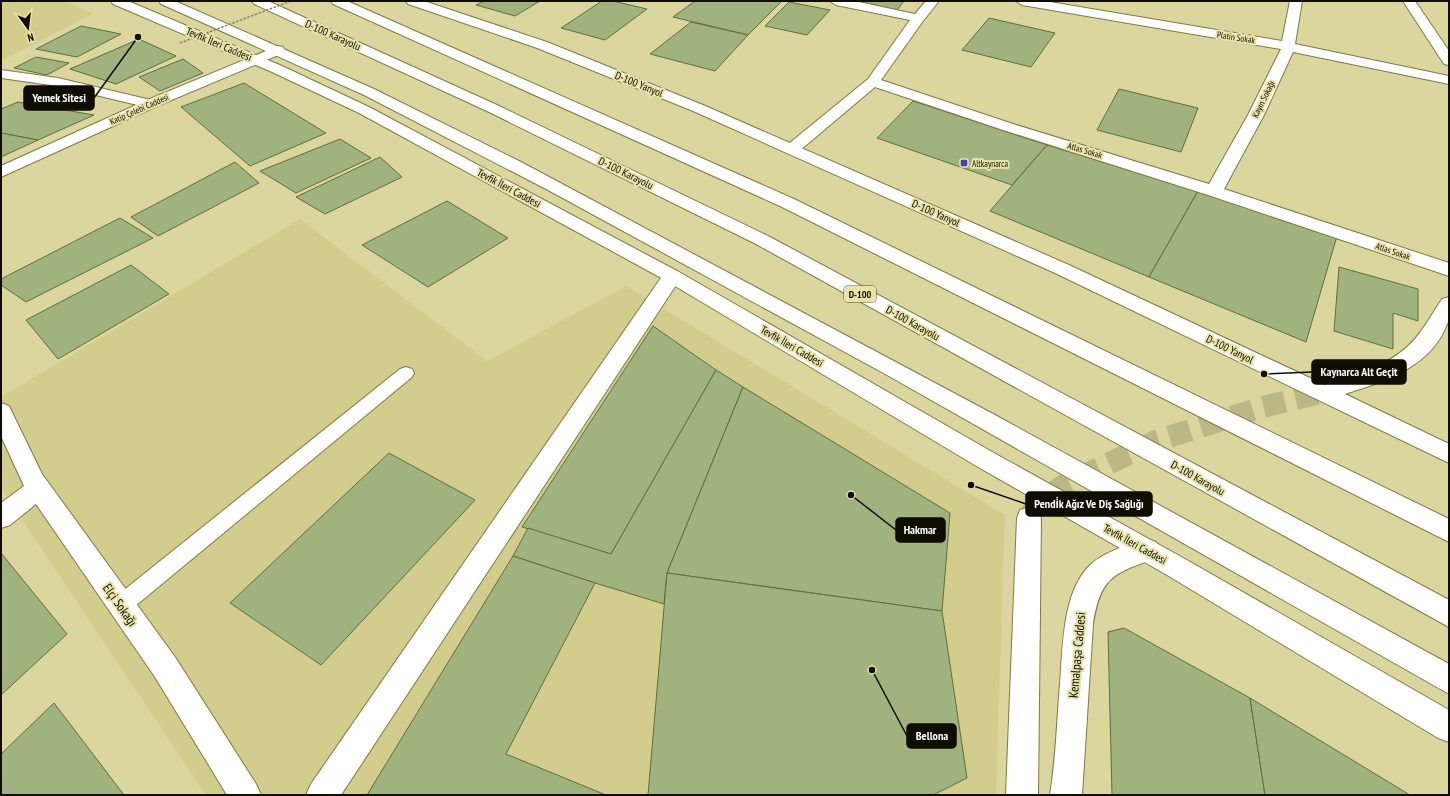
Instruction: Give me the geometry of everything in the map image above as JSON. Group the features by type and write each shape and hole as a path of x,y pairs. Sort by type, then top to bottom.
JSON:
{"main road":[{"name":"Tevfik İleri Caddesi","path":"117,1 256,60 364,110 672,276 986,460 1147,550 1449,727"},
{"name":"Tevfik İleri Caddesi","path":"165,1 278,50 431,122 780,308 1156,514 1449,680"},
{"name":"D-100 Karayolu","path":"258,1 492,108 762,240 1449,614"},
{"path":"337,1 788,203 1449,531"},
{"name":"D-100 Yanyol","path":"412,1 542,44 698,108 792,149 1062,269 1449,454"},
{"path":"836,1 918,18"},
{"path":"792,149 873,82 918,18 933,1"},
{"name":"Platin Sokak","path":"1022,1 1288,47 1449,80"},
{"name":"Kayın Sokağı","path":"1214,191 1256,115 1288,47 1296,1"},
{"path":"1409,1 1449,61"},
{"name":"Katip Çelebi Caddesi","path":"1,172 150,104 278,50"},
{"path":"1,74 58,82 150,104"},
{"name":"Atlas Sokak","path":"873,82 1008,127 1214,191 1449,270"},
{"path":"322,795 672,276"},
{"path":"1333,390 1380,375 1402,364 1424,343 1449,304"},
{"name":"Elçi Sokağı","path":"1,412 12,437 39,488 165,667 245,795"},
{"path":"1,517 39,488"},
{"path":"1022,795 1029,518"},
{"name":"Kemalpaşa Caddesi","path":"1066,795 1079,624 1082,605 1088,586 1098,573 1111,564 1147,550"}],"lane":[{"path":"120,605 406,373"}],"path":[{"path":"180,44 291,1"}],"shaded area":[{"path":"1,1 65,1 93,14 1,61"},
{"path":"300,219 487,361 626,286 1005,515 996,795 206,795 1,488 1,397"}],"building":[{"path":"484,1 540,1 515,16 476,5"},
{"path":"602,1 613,1 647,9 605,40 561,28"},
{"path":"695,1 782,1 748,35 673,17"},
{"path":"853,1 904,1 897,10"},
{"path":"789,2 830,10 807,35 765,26"},
{"path":"989,18 1055,33 1031,67 962,50"},
{"path":"691,22 748,35 715,71 650,54"},
{"path":"81,26 121,34 77,57 36,49"},
{"path":"139,39 176,56 116,84 70,69"},
{"path":"36,57 69,63 47,75 14,68"},
{"path":"183,59 203,73 160,91 139,77"},
{"path":"244,83 326,133 250,166 181,107"},
{"path":"1119,89 1198,108 1181,152 1097,130"},
{"path":"913,101 1047,145 1012,185 877,138"},
{"path":"18,102 94,115 38,140 1,133 1,109"},
{"path":"1,133 38,140 1,157"},
{"path":"340,139 371,158 296,193 260,171"},
{"path":"1047,145 1198,191 1149,277 990,211"},
{"path":"380,157 402,177 325,214 296,197"},
{"path":"235,162 259,183 158,236 131,217"},
{"path":"1198,191 1337,236 1306,342 1149,277"},
{"path":"447,201 508,238 428,287 362,245"},
{"path":"120,218 153,238 26,302 1,285 1,279"},
{"path":"131,265 169,294 58,359 26,320"},
{"path":"1339,267 1418,289 1418,321 1393,313 1393,349 1334,331"},
{"path":"653,326 716,370 611,554 522,527"},
{"path":"716,370 743,387 667,573 664,604 513,556 528,528 611,554"},
{"path":"743,387 950,513 942,611 667,573"},
{"path":"389,453 475,500 321,665 230,603"},
{"path":"1,553 67,634 1,695"},
{"path":"513,556 595,583 506,754 606,795 367,795"},
{"path":"667,573 942,611 967,778 933,795 648,795"},
{"path":"1124,628 1250,698 1265,795 1112,795 1108,632"},
{"path":"1250,698 1410,795 1265,795"},
{"path":"54,703 124,795 1,795 1,754"}],"tunnel":[{"path":"1029,518 1036,505 1064,485 1156,441 1263,407 1333,390"}],"place":[{"name":"Yemek Sitesi","path":"138,37"},
{"name":"Altkaynarca","path":"964,163"},
{"name":"Kaynarca Alt Geçit","path":"1264,374"},
{"name":"Pendi̇k Ağız Ve Diş Sağlığı","path":"971,485"},
{"name":"Hakmar","path":"851,495"},
{"name":"Bellona","path":"872,670"}]}
